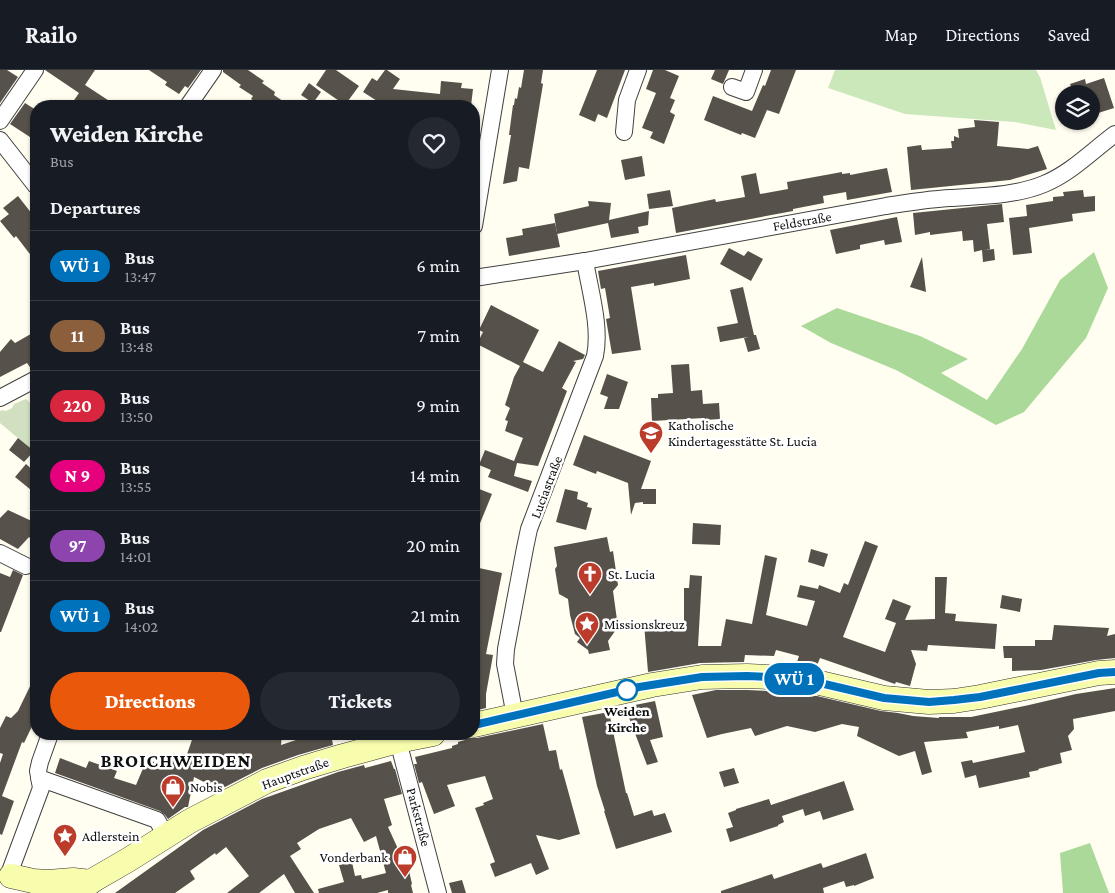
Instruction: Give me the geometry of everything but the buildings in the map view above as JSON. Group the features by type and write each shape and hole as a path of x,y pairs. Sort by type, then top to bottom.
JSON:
{"main road":[{"path":"480,724 643,686 702,677 747,676 789,678 884,698 929,702 980,697 1099,673 1115,672"},
{"name":"Hauptstraße","path":"81,887 190,821 267,781 303,768 403,740"},
{"path":"11,877 33,881 73,880 81,887"}],"street":[{"path":"0,121 35,70"},
{"path":"192,100 213,70"},
{"path":"480,151 481,138 500,70"},
{"path":"624,132 627,100 638,70"},
{"path":"732,87 746,92 754,70"},
{"name":"Feldstraße","path":"480,277 585,261 886,206 1020,191 1044,184 1061,175 1115,134"},
{"path":"0,140 30,178"},
{"name":"Luciastraße","path":"516,716 505,664 506,649 525,548 530,529 596,356 598,345 598,332 585,261"},
{"path":"0,398 30,382"},
{"path":"0,553 26,566"},
{"path":"11,877 41,788 38,771 48,740"},
{"name":"Parkstraße","path":"398,741 438,893"},
{"path":"39,778 157,820 166,836"}],"green space":[{"path":"835,70 1036,70 1040,77 1055,130 1015,122 905,114 828,88"},
{"path":"1094,252 1108,288 1086,338 1024,412 996,425 896,370 831,343 801,326 837,308 920,336 968,359 941,373 987,400 1022,349 1060,280"},
{"path":"26,399 30,403 30,448 0,423 0,411 12,408 14,404"},
{"path":"1090,843 1109,893 1063,893 1060,853"}],"bus line":[{"path":"480,724 639,687 702,677 747,676 789,678 884,698 929,702 980,697 1099,673 1115,672"}],"place":[{"name":"Katholische Kindertagesstätte St. Lucia","path":"651,454"},
{"name":"St. Lucia","path":"590,595"},
{"name":"Missionskreuz","path":"587,645"},
{"name":"Weiden Kirche","path":"627,690"},
{"name":"Nobis","path":"173,808"},
{"name":"Adlerstein","path":"65,857"},
{"name":"Vonderbank","path":"405,878"}],"district":[{"name":"BROICHWEIDEN","path":"176,760"}]}
